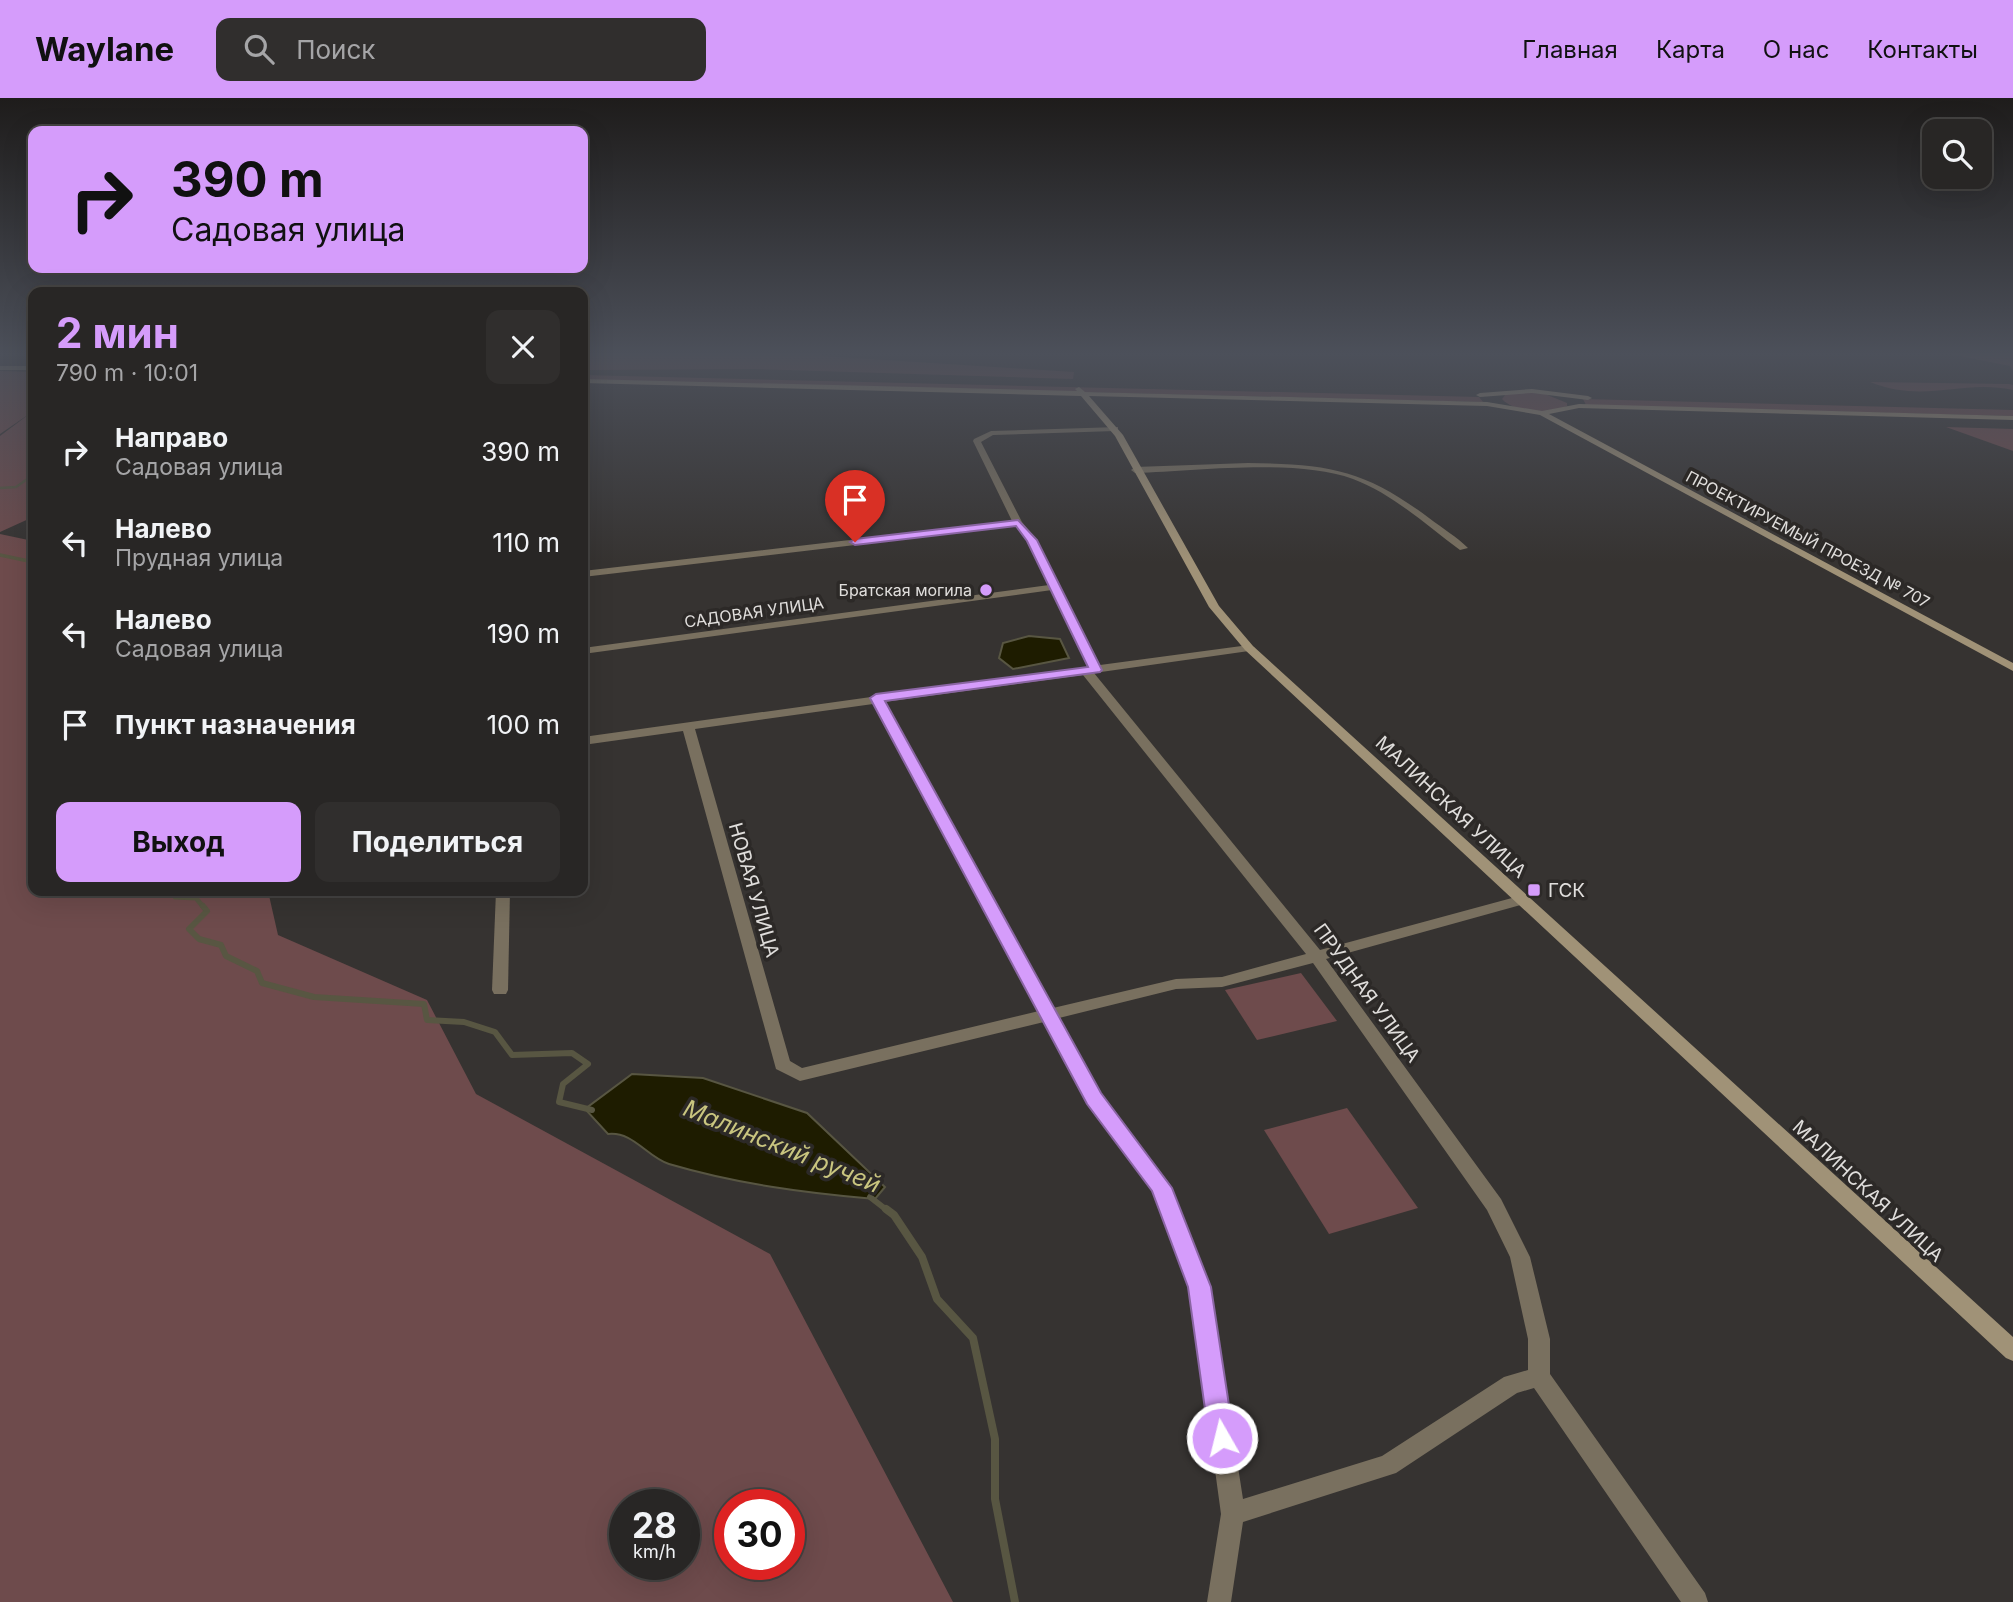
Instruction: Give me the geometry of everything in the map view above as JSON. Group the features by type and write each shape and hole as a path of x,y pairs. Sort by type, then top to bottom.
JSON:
{"street":[{"name":"МАЛИНСКАЯ УЛИЦА","path":"1109,422 1214,607 1249,648 2013,1351"},
{"name":"ПРОЕКТИРУЕМЫЙ ПРОЕЗД № 707","path":"1559,422 2013,668"},
{"name":"ПРУДНАЯ УЛИЦА","path":"1115,429 991,433 977,440 1018,523 1032,540 1091,670 1316,956 1494,1205 1520,1257 1539,1339 1539,1377"},
{"path":"1135,470 1271,467 1337,472 1356,477 1399,502 1464,548"},
{"path":"588,573 1018,523"},
{"name":"САДОВАЯ УЛИЦА","path":"588,650 1054,587"},
{"path":"588,740 1249,648"},
{"path":"876,698 1094,1098 1161,1188 1200,1287 1233,1514 1219,1602"},
{"name":"НОВАЯ УЛИЦА","path":"688,725 782,1065 800,1074 1047,1016"},
{"path":"500,990 503,896"},
{"path":"1047,1016 1176,984 1222,982 1523,900"},
{"path":"1233,1514 1388,1465 1512,1384 1539,1377 1696,1602"}],"shaded area":[{"path":"0,422 17,422 0,434"},
{"path":"18,422 28,422 28,519 0,532 0,436"},
{"path":"1946,427 2013,429 2013,451"},
{"path":"0,534 28,540 28,896 269,896 278,935 427,1000 476,1094 770,1254 953,1602 0,1602"},
{"path":"1301,973 1337,1021 1257,1040 1225,990"},
{"path":"1347,1108 1418,1208 1329,1234 1264,1130"}],"water":[{"path":"1029,636 1060,639 1069,658 1013,669 999,658 1003,643"},
{"path":"632,1074 703,1078 807,1113 885,1187 875,1199 823,1194 720,1177 661,1161 625,1136 608,1134 585,1109"}],"waterway":[{"name":"Малинский ручей","path":"0,488 16,487 28,479"},
{"name":"Малинский ручей","path":"0,555 28,561"},
{"name":"Малинский ручей","path":"175,896 196,898 204,908"},
{"name":"Малинский ручей","path":"203,906 207,911 189,929 199,939 221,945 226,956 257,971 262,983 314,997 424,1004 427,1020 464,1022 495,1032 512,1055 572,1053 588,1064 563,1084 559,1102 592,1110"},
{"name":"Малинский ручей","path":"870,1197 888,1211"},
{"name":"Малинский ручей","path":"886,1209 894,1215 922,1257 937,1299 973,1338 995,1439 995,1499 1015,1602"}],"place":[{"name":"Братская могила","path":"986,590"},
{"name":"ГСК","path":"1534,890"}],"route":[{"path":"855,542 1018,523 1032,540 1096,670 876,698 1094,1098 1161,1188 1200,1287 1222,1438"}]}
